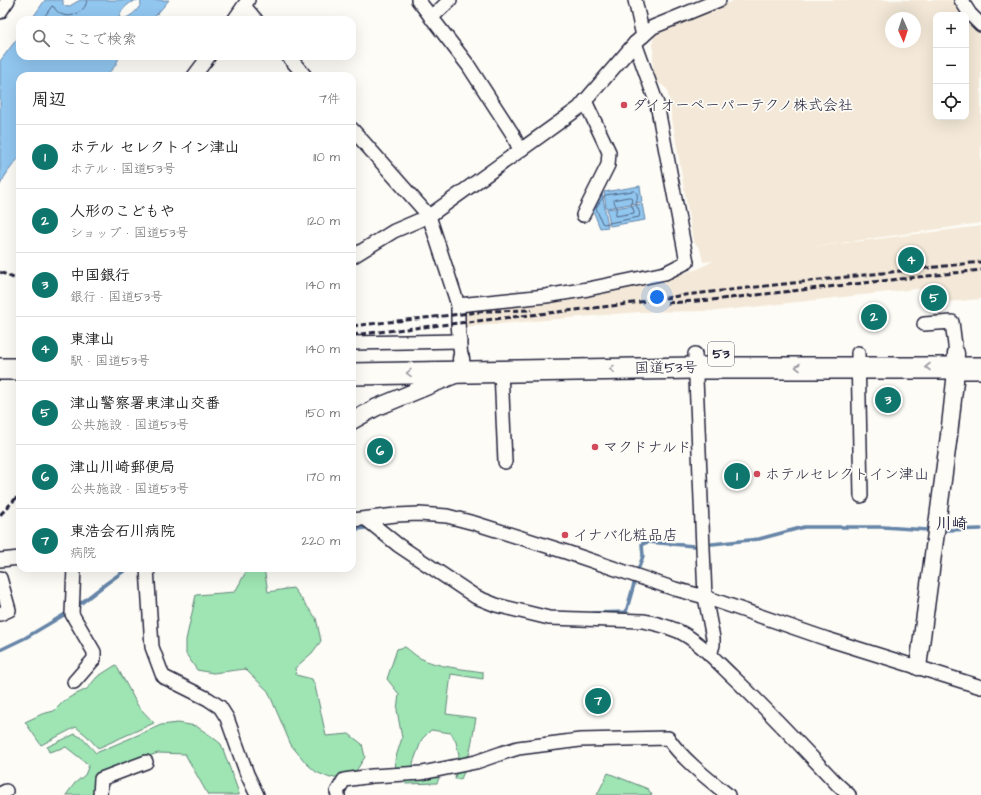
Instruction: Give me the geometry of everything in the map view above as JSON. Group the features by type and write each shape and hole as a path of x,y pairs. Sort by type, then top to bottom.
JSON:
{"highway":[{"name":"国道53号","path":"356,360 461,357 695,361 956,360 981,353"},
{"name":"国道53号","path":"356,373 461,357 501,371 695,361"},
{"name":"国道53号","path":"956,360 981,368"},
{"path":"0,370 16,369"},
{"path":"0,382 16,382"}],"street":[{"path":"0,12 8,0"},
{"path":"418,0 468,65 512,133 520,150"},
{"path":"431,18 450,0"},
{"path":"458,305 546,296 588,289 665,273 688,262 658,104 639,39 634,0"},
{"path":"356,255 394,231 429,216 579,108 639,39 653,27 719,0"},
{"path":"961,0 970,14 981,25"},
{"path":"237,16 246,3 254,16"},
{"path":"197,72 205,60"},
{"path":"291,60 302,72"},
{"path":"583,215 608,165 609,152 585,101"},
{"path":"356,134 429,216 458,305 461,357"},
{"path":"918,667 949,435 956,360 952,322 924,324"},
{"path":"356,344 461,357"},
{"path":"356,418 375,408 461,357"},
{"path":"858,360 861,496"},
{"path":"695,361 705,597 713,638 713,645 710,655"},
{"path":"501,371 505,462"},
{"path":"356,520 419,514 447,516 474,523 676,589 705,597 827,639 981,687"},
{"path":"366,519 398,545 476,597 496,605 549,618 642,621 666,626 678,632 697,644 710,655 768,710 849,795"},
{"path":"0,560 16,558"},
{"path":"74,572 72,614 94,652 94,659 74,682"},
{"path":"147,572 152,647 162,674 166,678 208,699 220,708 226,718 247,774 257,795"},
{"path":"0,578 8,610 0,614"},
{"path":"338,795 337,792 344,780 372,776 422,773 445,769 476,762 518,748 580,740 668,738 682,756 728,795"},
{"path":"100,795 101,779 146,762"}],"shaded area":[{"path":"735,0 957,0 965,12 933,12 933,120 969,120 969,19 978,33 981,33 981,223 805,248 981,226 981,299 947,302 944,286 716,311 639,312 464,327 463,309 557,300 628,288 698,269 713,261 703,262 700,249 693,241 667,89 653,78 653,34"}],"green space":[{"path":"246,572 265,572 268,592 293,588 316,618 321,641 312,653 295,668 296,675 312,679 315,686 326,736 349,734 362,744 365,757 354,774 330,778 316,772 306,763 291,745 268,691 245,669 213,673 197,670 186,654 186,640 196,595 235,592"},
{"path":"405,647 418,657 434,664 483,672 483,679 451,674 446,714 476,718 469,757 461,779 455,779 459,755 456,742 451,733 431,730 422,739 413,763 414,768 431,766 439,778 437,783 406,784 396,769 395,760 402,738 397,710 399,694 387,679 397,649"},
{"path":"116,665 138,706 154,723 98,748 76,727 41,745 25,722 42,714 54,711 64,701 87,689 97,677"},
{"path":"178,723 196,726 221,744 239,795 208,795 185,754 158,753 96,774 95,795 66,795 75,783 85,775 89,765 66,747 49,752 47,747 75,734 82,738 96,753 161,725"},
{"path":"608,773 648,789 652,795 597,795"}],"water":[{"path":"45,0 63,0 63,5 68,7 80,0 138,0 132,2 124,8 119,16 34,16"},
{"path":"140,0 169,0 155,16 130,16 136,11 141,4"},
{"path":"16,40 16,60 118,60 110,72 16,72 16,161 0,185 0,61"},
{"path":"640,186 642,202 606,208 604,192"},
{"path":"601,192 608,227 600,228 592,208"},
{"path":"642,204 645,220 610,226 607,209"}],"waterway":[{"path":"712,544 759,539 804,527 883,527 928,530"},
{"path":"356,529 365,528"},
{"path":"947,530 981,529"},
{"path":"638,570 643,556 642,544 648,542 694,546"},
{"path":"76,607 122,572"},
{"path":"593,613 626,612 634,584"},
{"path":"0,650 25,638 67,613"}],"railway":[{"path":"356,335 620,305 685,295 981,262"},
{"path":"667,303 711,300 981,270"},
{"path":"0,272 16,279"},
{"path":"356,326 488,311 532,310"},
{"path":"0,515 16,498"}],"place":[{"name":"ダイオーペーパーテクノ株式会社","path":"624,105"},
{"name":"東津山","path":"911,260"},
{"name":"津山警察署東津山交番","path":"934,298"},
{"name":"人形のこどもや","path":"874,317"},
{"name":"中国銀行","path":"888,400"},
{"name":"マクドナルド","path":"595,447"},
{"name":"津山川崎郵便局","path":"380,451"},
{"name":"ホテルセレクトイン津山","path":"757,474"},
{"name":"ホテル セレクトイン津山","path":"737,476"},
{"name":"イナバ化粧品店","path":"565,535"},
{"name":"東浩会石川病院","path":"598,701"}],"district":[{"name":"川崎","path":"952,524"}]}
